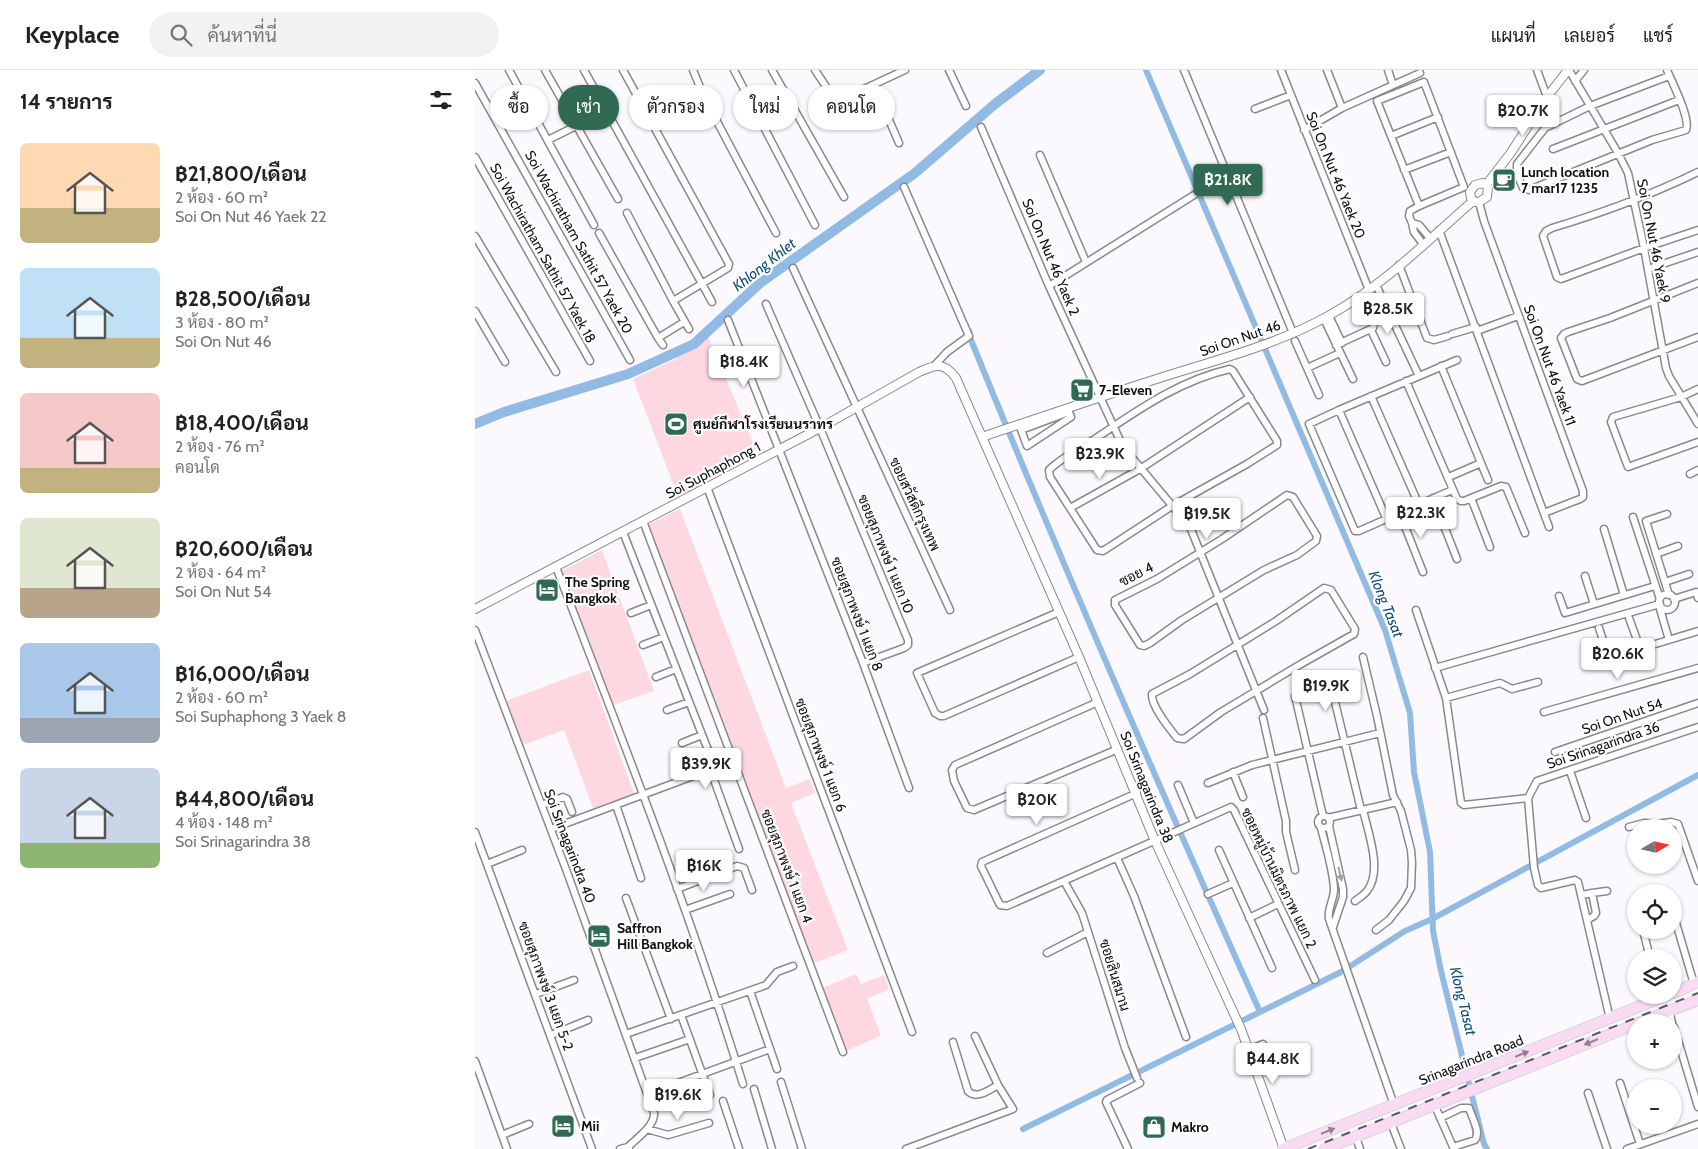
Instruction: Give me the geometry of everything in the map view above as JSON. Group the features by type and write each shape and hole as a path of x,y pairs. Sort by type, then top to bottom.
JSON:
{"main road":[{"path":"1682,989 1696,983"},
{"path":"1661,1014 1697,1003"},
{"name":"Srinagarindra Road","path":"1283,1149 1645,1004"},
{"name":"Srinagarindra Road","path":"1325,1149 1627,1028"}],"street":[{"path":"509,70 594,225"},
{"path":"545,70 558,93"},
{"path":"584,70 712,302"},
{"path":"623,70 729,263 728,268 673,301"},
{"path":"693,70 704,97 776,233"},
{"path":"734,70 815,226"},
{"path":"772,70 844,197"},
{"path":"815,70 826,85"},
{"path":"873,85 905,70"},
{"path":"949,70 966,106"},
{"path":"1184,70 1319,395"},
{"name":"Soi On Nut 46 Yaek 20","path":"1281,70 1369,290"},
{"path":"1327,70 1342,108"},
{"path":"1388,70 1393,85"},
{"path":"1537,70 1547,97"},
{"path":"1486,185 1510,154 1547,97 1568,70"},
{"name":"Soi On Nut 46 Yaek 9","path":"1568,70 1628,173 1654,300 1662,351 1669,376 1698,424"},
{"path":"1575,81 1584,70"},
{"path":"1304,130 1342,108 1420,73"},
{"path":"1668,73 1679,100 1687,123 1686,130 1652,140 1529,190 1523,188 1517,174 1517,164 1545,128 1590,106 1668,73"},
{"path":"1419,206 1377,101 1424,82 1465,187 1419,206 1409,213 1413,232 1423,244"},
{"name":"Soi Wachiratham Sathit 57 Yaek 20","path":"475,83 630,360"},
{"path":"1255,109 1291,95"},
{"path":"1553,149 1679,100"},
{"path":"1391,136 1438,118"},
{"name":"Soi On Nut 46 Yaek 2","path":"981,127 1049,286 1123,447 1187,522 1201,552 1263,710"},
{"path":"548,140 568,130"},
{"path":"578,130 618,199"},
{"path":"894,130 899,142"},
{"path":"1404,170 1451,152"},
{"path":"1040,155 1086,262"},
{"name":"Soi Wachiratham Sathit 57 Yaek 18","path":"475,157 590,361"},
{"path":"1698,172 1665,188 1594,216 1552,228 1543,234 1557,277 1561,280 1644,248 1698,230"},
{"path":"1206,188 1228,177"},
{"path":"1479,184 1486,185 1488,190 1487,197 1476,201 1470,196 1472,188 1479,184"},
{"path":"904,187 969,336 947,352 935,365"},
{"path":"1049,286 1194,195"},
{"name":"Soi On Nut 46","path":"982,437 1018,427 1099,397 1275,341 1294,337 1376,285 1439,230 1476,201"},
{"name":"Soi On Nut 46 Yaek 11","path":"1476,201 1584,494 1580,499 1544,513"},
{"path":"627,213 689,329"},
{"path":"1412,223 1419,225 1430,238"},
{"path":"1439,230 1549,527"},
{"path":"599,233 657,338 663,344"},
{"path":"475,236 556,372"},
{"path":"1648,269 1698,252"},
{"path":"1399,266 1427,338 1434,340 1518,316"},
{"name":"ซอยสวัสดีกรุงเทพ","path":"793,268 950,610"},
{"path":"1698,283 1610,318 1568,332 1562,336 1561,342 1579,381 1584,381 1698,337"},
{"path":"1376,285 1419,376"},
{"path":"1339,344 1373,328 1374,324 1365,303"},
{"name":"ซอยสุภาพงษ์ 1 แยก 10","path":"766,304 908,640 908,645 904,648 863,662"},
{"path":"475,311 505,362"},
{"path":"1326,317 1339,344 1340,353 1353,379"},
{"name":"ซอยสุภาพงษ์ 1 แยก 8","path":"728,320 863,662 909,788"},
{"path":"657,338 684,322"},
{"path":"1371,330 1386,362"},
{"path":"1307,368 1340,353"},
{"path":"1452,490 1359,532 1355,531 1309,424 1457,360"},
{"path":"935,365 945,367 957,378 982,437"},
{"name":"Soi Suphaphong 1","path":"475,609 820,428 935,365"},
{"path":"1441,366 1488,480"},
{"path":"1230,368 1250,397 1277,444 1247,464 1172,506 1102,551 1097,550 1050,477 1049,470 1113,426 1175,388 1230,368"},
{"path":"1407,381 1452,490 1459,501 1464,501 1501,486 1506,487 1525,533"},
{"path":"1698,389 1681,397 1611,419 1626,466 1630,467 1698,442"},
{"path":"1371,396 1419,505"},
{"path":"1070,508 1140,469 1250,397"},
{"path":"1339,410 1387,520"},
{"path":"1069,412 1071,416 1027,446 1018,427 1069,412"},
{"name":"Soi Srinagarindra 38","path":"982,437 1079,657 1155,841 1237,1018 1283,1149"},
{"path":"1451,476 1481,462"},
{"path":"1689,474 1698,470"},
{"name":"ซอยสุภาพงษ์ 1 แยก 6","path":"707,487 912,1032"},
{"name":"ซอย 4","path":"1289,495 1293,497 1317,536 1316,541 1297,555 1264,570 1219,597 1182,620 1154,641 1144,646 1140,645 1114,602 1117,598 1157,579 1201,552 1283,497 1289,495"},
{"path":"1433,498 1457,559"},
{"path":"1471,498 1491,547"},
{"path":"1400,514 1423,572"},
{"path":"1660,604 1667,610 1674,604 1646,521 1667,514"},
{"path":"1633,517 1655,586 1669,640"},
{"name":"ซอยสุภาพงษ์ 1 แยก 4","path":"643,521 843,1052"},
{"path":"1604,529 1624,595"},
{"path":"623,532 708,750"},
{"path":"1656,554 1678,546"},
{"path":"556,567 685,910 718,1002 743,1084"},
{"path":"1665,582 1689,574"},
{"path":"1585,576 1594,604"},
{"path":"1559,596 1565,613 1655,586"},
{"path":"1324,588 1331,590 1355,629 1353,636 1301,664 1221,712 1182,740 1175,736 1152,700 1152,694 1238,644 1277,621 1324,588"},
{"path":"1660,604 1663,595 1671,597 1696,592 1698,598"},
{"path":"1435,668 1660,604"},
{"path":"631,613 651,605"},
{"path":"1416,610 1446,698 1461,803 1464,805 1528,798 1534,868 1539,887 1544,888 1575,880 1578,882 1610,1019"},
{"path":"1059,612 917,673 935,713 940,716 1079,657"},
{"path":"1629,618 1639,648"},
{"path":"1599,628 1609,658 1698,631"},
{"name":"Soi Srinagarindra 40","path":"475,630 551,829 648,1094 655,1117 647,1129"},
{"path":"643,645 664,637"},
{"path":"1363,657 1393,795 1401,810 1411,850 1411,888 1397,912 1376,930"},
{"name":"Soi On Nut 54","path":"1544,712 1698,668"},
{"path":"656,677 676,669"},
{"path":"1329,677 1375,866 1373,882 1368,890 1355,901"},
{"path":"1446,698 1500,683 1512,689 1538,682"},
{"path":"1295,696 1326,817 1330,822 1325,827"},
{"path":"667,710 689,702"},
{"path":"1098,702 955,765 952,774 959,791 967,808 975,810 1118,749"},
{"name":"Soi On Nut 54","path":"1555,752 1698,703"},
{"path":"1263,718 1295,870"},
{"name":"Soi Srinagarindra 36","path":"1528,798 1537,781 1698,727"},
{"path":"1207,782 1252,765 1380,733"},
{"path":"682,743 702,735"},
{"path":"1570,771 1586,818"},
{"path":"551,829 704,772 709,773 713,777 739,849"},
{"path":"1233,772 1243,797"},
{"path":"1178,785 1195,823"},
{"name":"ซอยหมู่บ้านมิตรภาพ แยก 2","path":"1137,794 984,860 981,866 1000,905 1004,906 1228,808 1233,808 1315,980"},
{"path":"541,805 563,797 567,799 572,812"},
{"path":"1394,1105 1328,915 1333,899 1334,887 1325,827 1318,822 1326,817 1397,802"},
{"path":"616,805 641,878"},
{"name":"ซอยสุภาพงษ์ 3 แยก 5-2","path":"475,832 592,1149"},
{"path":"1683,838 1698,881"},
{"path":"487,864 522,850"},
{"path":"1219,850 1272,968"},
{"path":"1117,858 1134,896 1186,1037"},
{"path":"677,889 737,866 744,868 752,890"},
{"name":"ซอยสินสมาน","path":"1064,881 1079,907 1138,1081 1106,1102 1128,1149"},
{"path":"1208,894 1233,883"},
{"path":"1582,895 1607,891"},
{"path":"1587,920 1594,916 1595,913 1592,893"},
{"path":"685,910 730,894"},
{"path":"626,898 671,1019"},
{"path":"1249,918 1278,904"},
{"path":"1047,953 1088,932"},
{"path":"1682,939 1696,983"},
{"path":"626,1034 766,985 777,972 793,966"},
{"path":"536,994 574,980"},
{"path":"750,991 777,1069"},
{"path":"681,1015 710,1095"},
{"path":"551,1035 588,1020"},
{"path":"906,1149 1013,1109 998,1085 975,1036"},
{"path":"635,1058 690,1039"},
{"path":"953,1042 968,1091 971,1094 976,1095 998,1085"},
{"path":"1249,1050 1263,1044"},
{"path":"648,1094 770,1050"},
{"path":"1682,1054 1698,1108"},
{"path":"475,1061 507,1149"},
{"path":"781,1082 802,1149"},
{"path":"1620,1083 1640,1144"},
{"path":"753,1089 772,1149"},
{"path":"1588,1093 1607,1149"},
{"path":"723,1101 739,1149"},
{"path":"1435,1106 1439,1118 1454,1148 1477,1138 1478,1133 1469,1108 1461,1108 1439,1118"},
{"path":"620,1149 628,1148 647,1129 668,1135 709,1123"},
{"path":"1391,1123 1401,1149"},
{"path":"502,1135 529,1124"},
{"path":"1627,1149 1698,1124"},
{"path":"1356,1137 1360,1149"}],"shaded area":[{"path":"707,334 756,450 720,469 722,473 679,499 633,379 676,359 680,352 696,345"},
{"path":"680,509 786,788 810,779 815,793 791,803 848,950 812,964 648,525"},
{"path":"602,550 654,691 613,705 562,571"},
{"path":"589,670 634,793 593,808 564,730 523,745 506,701"},
{"path":"856,974 861,984 884,975 889,990 867,998 881,1036 845,1051 822,988"}],"waterway":[{"name":"Khlong Khlet","path":"475,424 504,412 628,374 694,344 760,283 915,173 995,104 1040,70"},
{"name":"Klong Tasat","path":"1146,70 1385,630 1410,713 1414,772 1430,852 1433,931 1441,971 1484,1144 1487,1149"},
{"path":"969,331 1006,425 1077,593 1260,1012"},
{"path":"1023,1129 1341,972 1405,931 1432,919 1698,775"}],"railway":[{"path":"1308,1149 1698,993"}],"place":[{"name":"Lunch location 7 mar17 1235","path":"1504,180"},
{"name":"7-Eleven","path":"1082,390"},
{"name":"ศูนย์กีฬาโรงเรียนนราทร","path":"676,424"},
{"name":"The Spring Bangkok","path":"547,590"},
{"name":"Saffron Hill Bangkok","path":"599,936"},
{"name":"Mii","path":"563,1126"},
{"name":"Makro","path":"1154,1127"}]}
